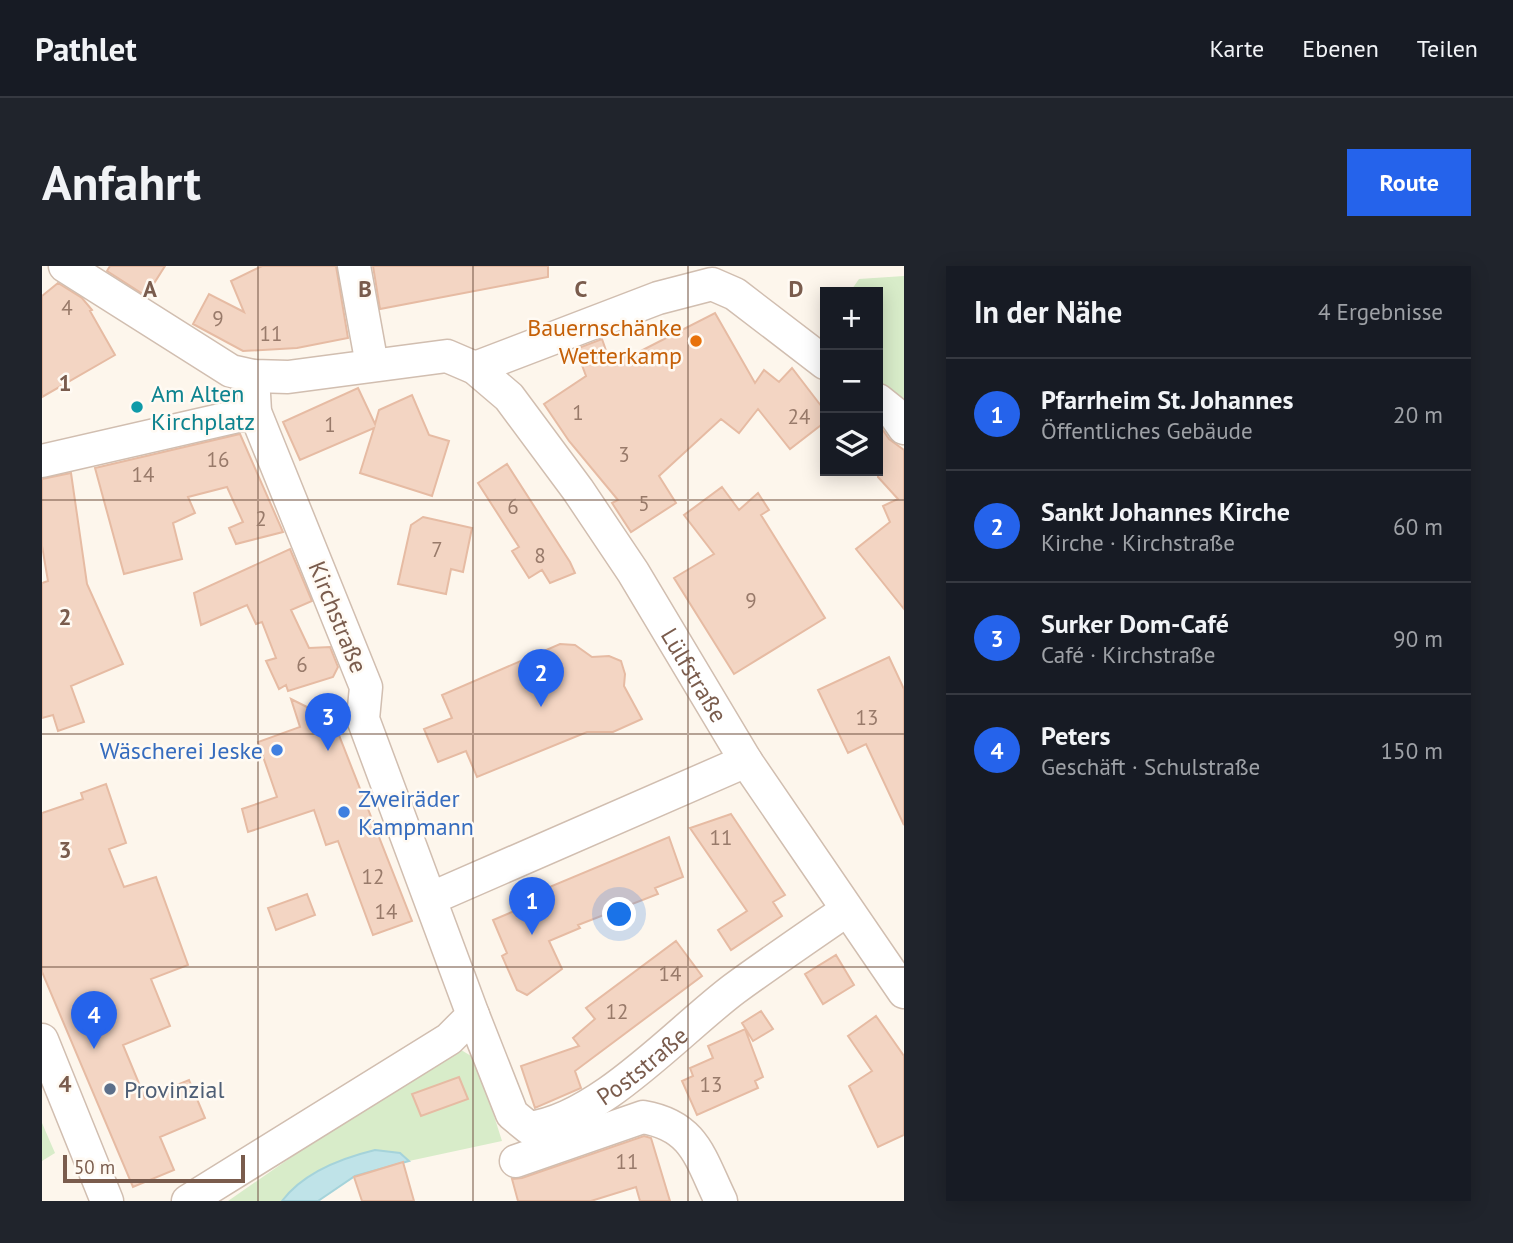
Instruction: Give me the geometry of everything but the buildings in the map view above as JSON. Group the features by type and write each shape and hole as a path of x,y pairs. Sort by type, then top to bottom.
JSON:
{"street":[{"path":"65,266 212,361 231,372 253,376 288,377 446,356 475,368 714,275 820,359"},
{"path":"354,266 372,365"},
{"name":"Lülfstraße","path":"475,368 509,397 578,490 633,572 746,761 904,992"},
{"name":"Kirchstraße","path":"253,376 255,412 366,687 363,719 389,795 432,898 473,1015"},
{"path":"42,461 255,412"},
{"path":"432,898 746,761"},
{"name":"Poststraße","path":"473,1015 512,1114 529,1128 549,1125 592,1102 627,1077 732,990 847,910"},
{"path":"188,1201 339,1104 449,1039 473,1015"},
{"path":"42,1041 107,1201"},
{"path":"516,1161 643,1117 662,1120 682,1131 693,1142 721,1201"}],"green space":[{"path":"904,276 904,403 883,391 883,287 853,287 859,279"},
{"path":"453,1045 476,1059 502,1141 409,1161 400,1153 282,1201 228,1201"},
{"path":"42,1123 55,1153 42,1161"}],"water":[{"path":"375,1150 400,1153 409,1161 355,1176 318,1201 282,1201 301,1182 324,1168"}],"place":[{"name":"Bauernschänke Wetterkamp","path":"696,341"},
{"name":"Am Alten Kirchplatz","path":"137,407"},
{"name":"Sankt Johannes Kirche","path":"541,707"},
{"name":"Wäscherei Jeske","path":"277,750"},
{"name":"Surker Dom-Café","path":"328,751"},
{"name":"Zweiräder Kampmann","path":"344,812"},
{"name":"Pfarrheim St. Johannes","path":"532,935"},
{"name":"Peters","path":"94,1049"},
{"name":"Provinzial","path":"110,1089"}]}
